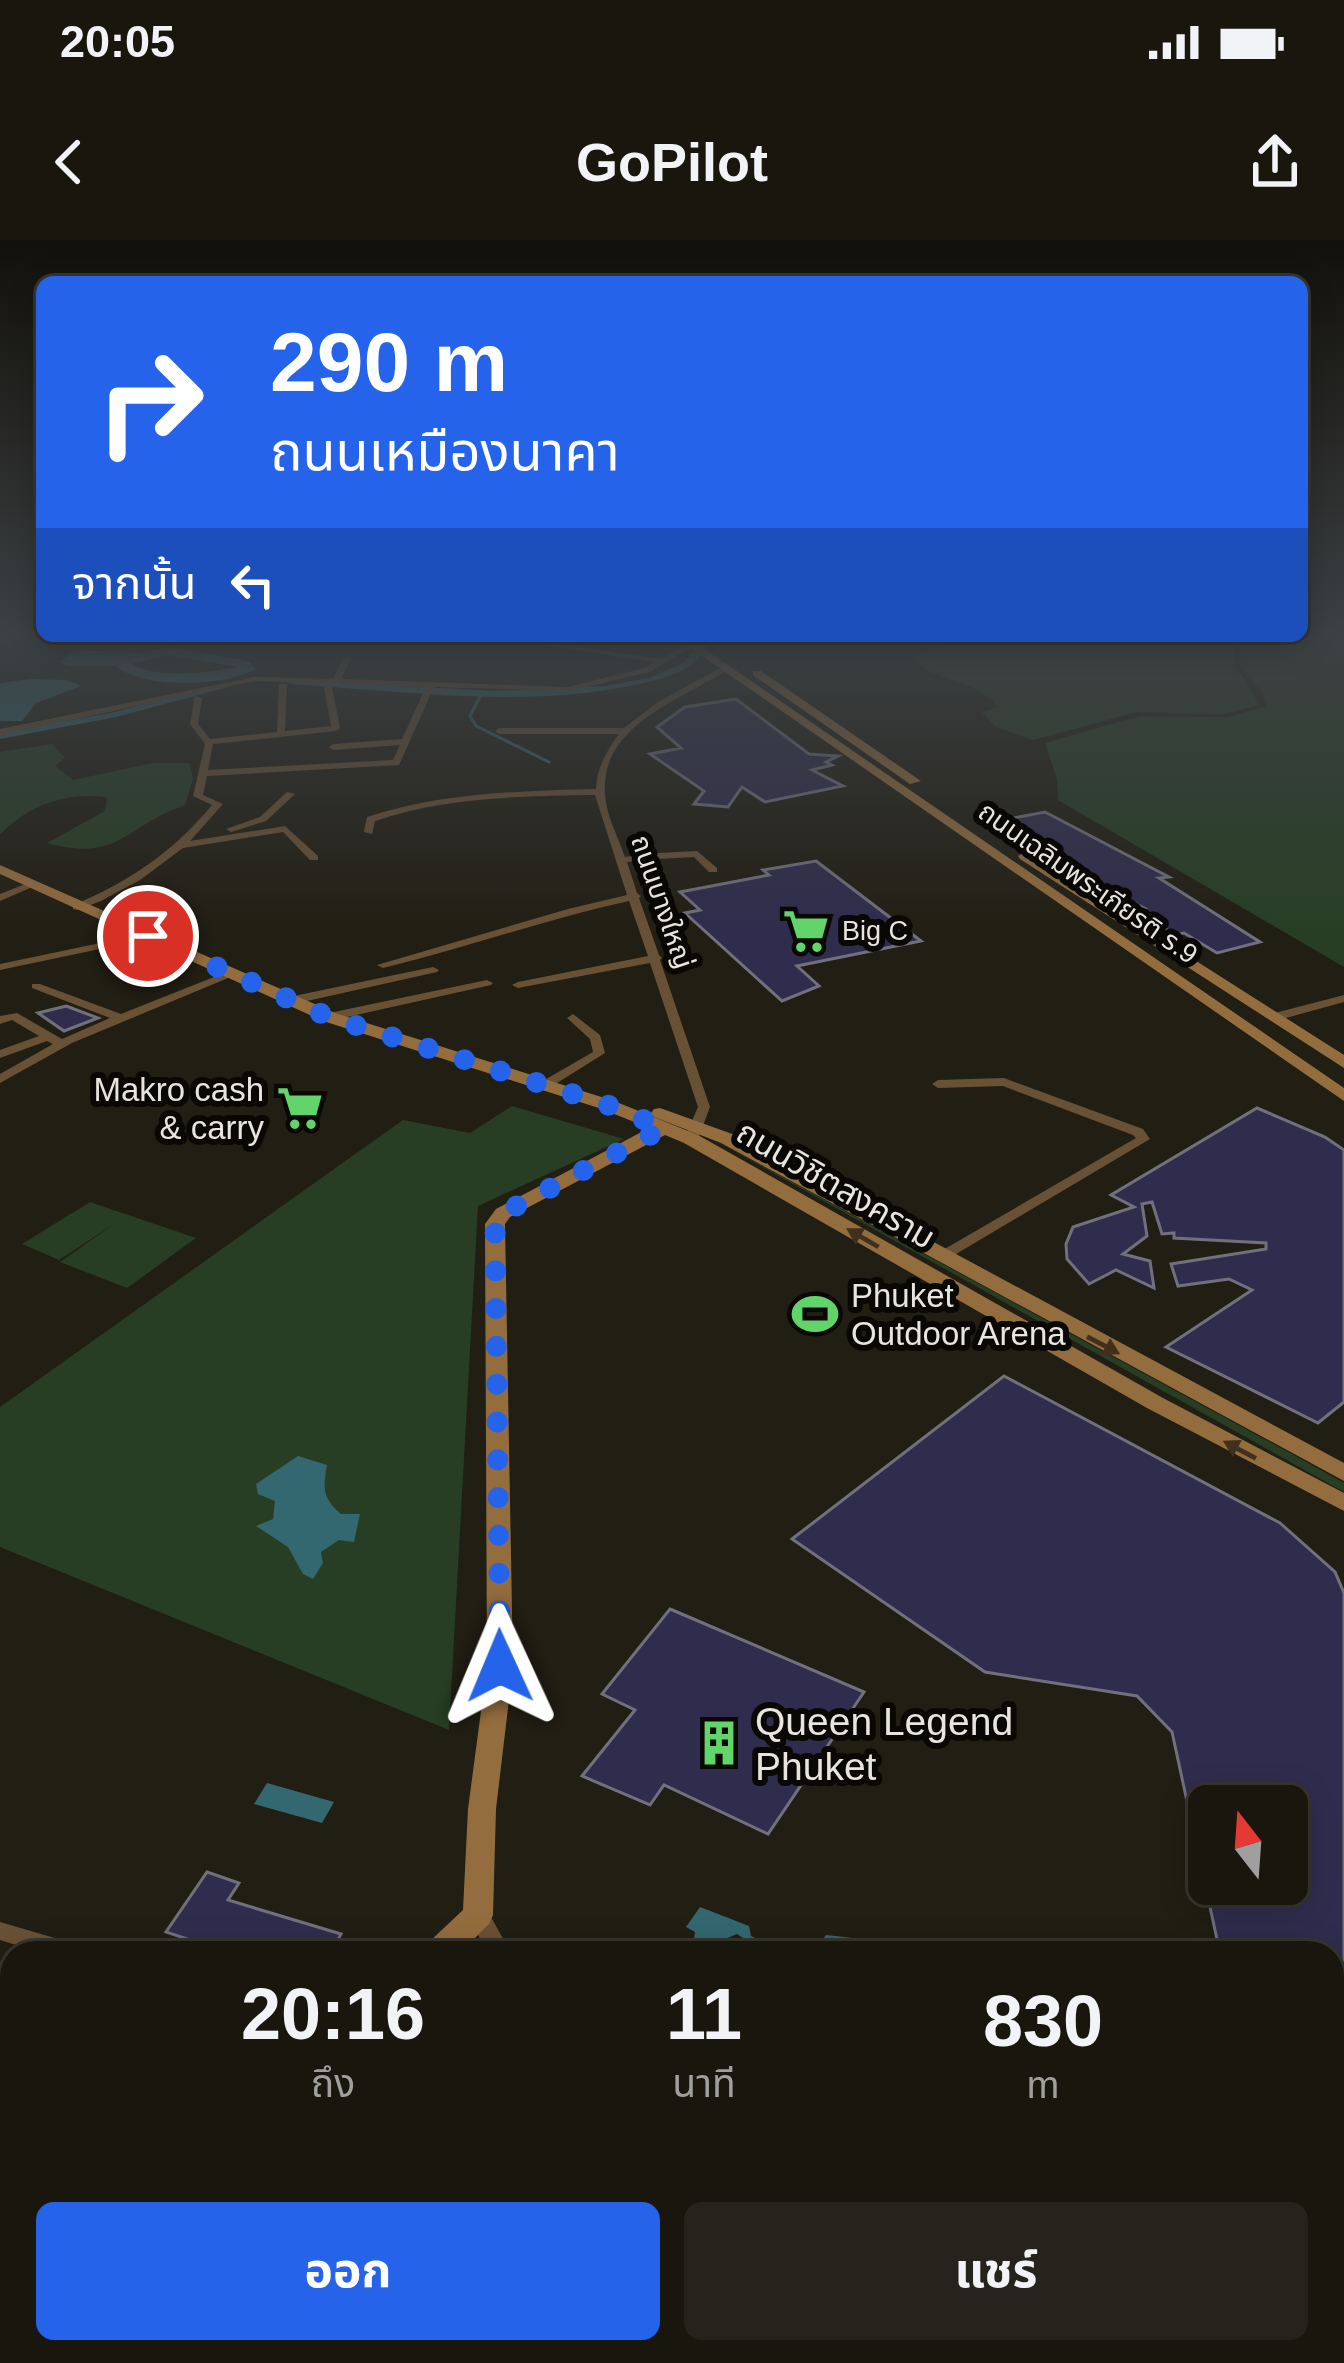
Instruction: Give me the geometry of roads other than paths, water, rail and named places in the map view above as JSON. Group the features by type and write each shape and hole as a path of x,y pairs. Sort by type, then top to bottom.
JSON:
{"main road":[{"name":"ถนนเฉลิมพระเกียรติ ร.9","path":"828,736 1344,1096"},
{"name":"ถนนเฉลิมพระเกียรติ ร.9","path":"836,736 1344,1064"},
{"name":"ถนนวิชิตสงคราม","path":"0,859 87,907 329,1017 608,1105 664,1128 694,1131 1155,1403 1344,1503"},
{"name":"ถนนวิชิตสงคราม","path":"0,869 87,907"},
{"path":"1254,1009 1344,1079"},
{"path":"1230,1013 1344,1079"},
{"name":"ถนนวิชิตสงคราม","path":"608,1105 639,1107 694,1131 1344,1473"},
{"path":"451,1941 478,1915 482,1809 500,1666 495,1224 503,1213 664,1128"}],"street":[{"path":"87,907 193,837 218,804 198,796 207,742 203,736"},
{"path":"207,742 274,736"},
{"path":"203,773 396,763 407,736"},
{"path":"369,832 370,819 393,813 518,794 599,792 599,766 620,736"},
{"path":"333,747 404,742"},
{"name":"ถนนบางใหญ่","path":"599,792 704,1107 694,1131"},
{"path":"193,837 257,821 290,794"},
{"path":"181,845 285,829 314,858"},
{"path":"622,860 697,854 713,870"},
{"path":"0,898 32,885"},
{"path":"383,964 460,948 539,917 636,896"},
{"path":"0,967 148,936"},
{"path":"518,985 656,958"},
{"path":"289,1001 433,970"},
{"path":"0,1054 120,1018 230,974"},
{"path":"329,1017 487,983"},
{"path":"35,986 120,1018"},
{"path":"1275,1018 1344,998"},
{"path":"0,1021 14,1016 55,1040"},
{"path":"545,1085 599,1053 596,1038 572,1018"},
{"path":"0,1079 55,1040"},
{"path":"938,1084 1004,1082 1138,1132 1143,1138 941,1257"},
{"path":"478,1915 493,1941"},
{"path":"0,1931 34,1941"}],"water":[{"path":"298,1456 327,1465 325,1486 330,1503 341,1514 360,1514 354,1542 339,1540 321,1552 323,1563 313,1579 303,1574 288,1547 256,1526 273,1519 275,1501 258,1494 256,1484"},
{"path":"267,1783 334,1802 322,1823 254,1804"},
{"path":"700,1907 749,1926 751,1936 761,1941 747,1941 737,1934 720,1941 694,1939 695,1932 686,1927"},
{"path":"826,1935 879,1941 822,1941"}],"waterway":[{"path":"496,736 549,762"}],"place":[{"name":"Big C","path":"806,931"},
{"name":"Makro cash & carry","path":"300,1108"},
{"name":"Phuket Outdoor Arena","path":"815,1314"},
{"name":"Queen Legend Phuket","path":"719,1743"}]}
